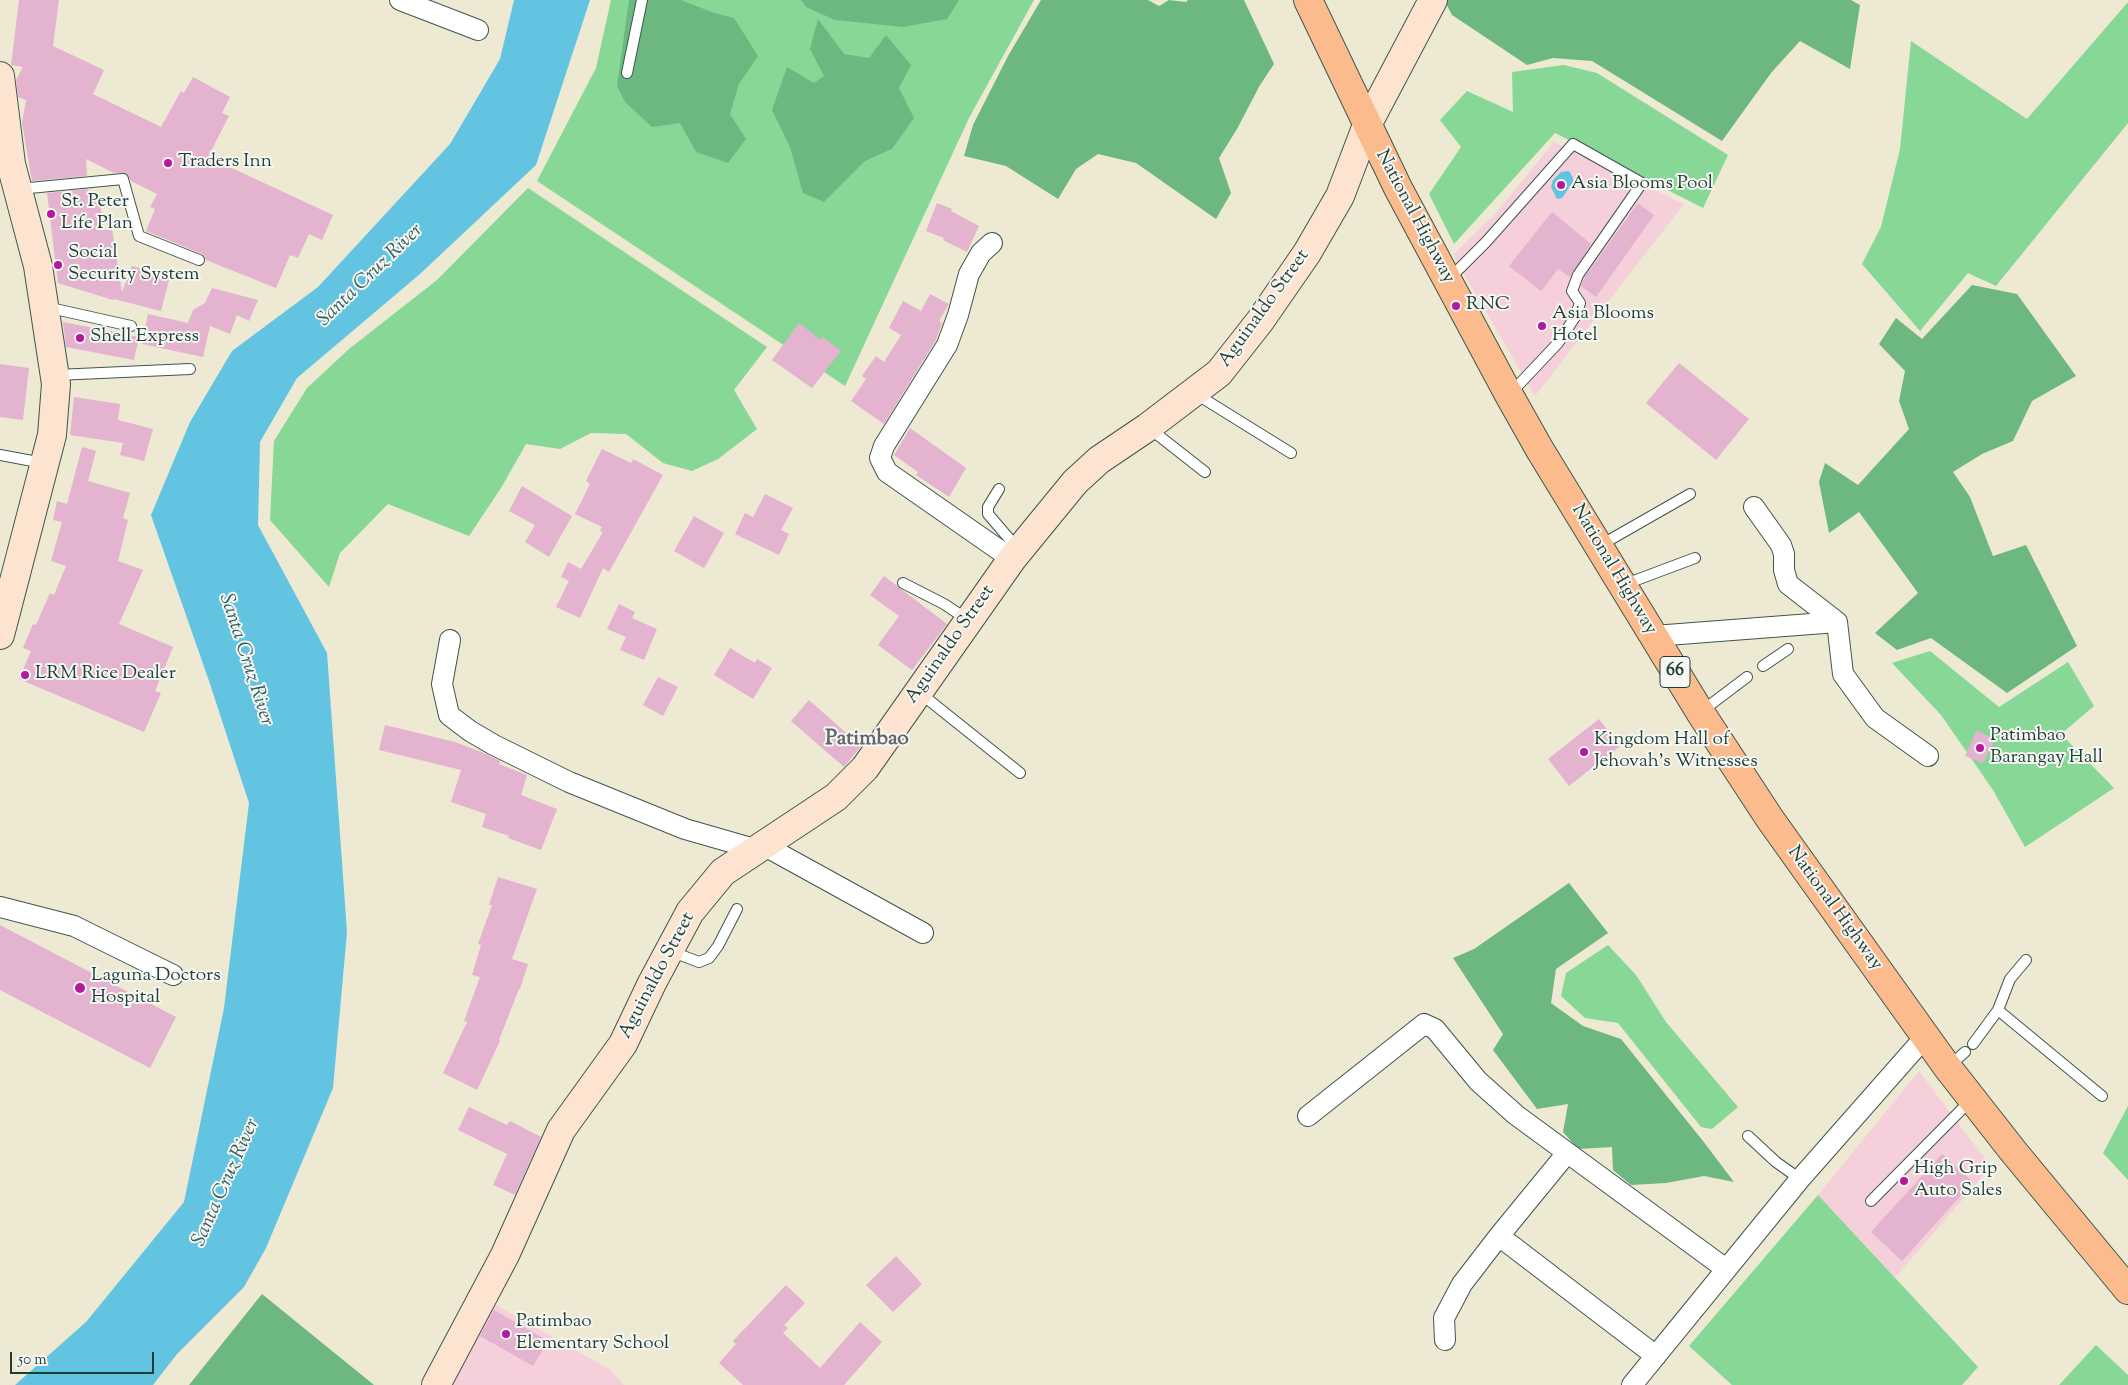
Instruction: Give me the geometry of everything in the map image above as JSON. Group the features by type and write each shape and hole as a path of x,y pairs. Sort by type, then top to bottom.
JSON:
{"main road":[{"name":"National Highway","path":"1308,0 1398,188 1509,395 1598,547 1700,712 1770,819 1925,1037 1956,1060 1972,1099 2012,1151 2128,1290"}],"street":[{"path":"400,0 478,30"},
{"name":"Aguinaldo Street","path":"436,1385 504,1256 561,1130 623,1044 690,912 723,872 762,848 836,797 865,768 1015,555 1075,482 1099,460 1148,428 1219,373 1260,321 1307,253 1340,196 1367,125 1433,0"},
{"path":"0,76 11,164 38,266 55,375 52,435 4,600 0,635"},
{"path":"992,243 981,253 969,274 958,315 947,345 884,446 880,458 887,472 1015,555"},
{"path":"1754,507 1781,545 1788,584 1837,622 1843,674 1875,718 1928,756"},
{"path":"1654,636 1837,622"},
{"path":"450,640 442,684 449,715 494,746 570,782 685,829 762,848 923,933"},
{"path":"0,907 74,926 173,975"},
{"path":"1308,1116 1424,1024 1435,1029 1478,1081 1516,1115 1726,1269"},
{"path":"1632,1385 1800,1179 1925,1037"},
{"path":"1445,1340 1444,1318 1462,1284 1568,1153"},
{"path":"1499,1236 1656,1356"}],"lane":[{"path":"627,73 642,0"},
{"path":"1447,280 1486,242 1573,144 1642,183 1578,275 1572,291 1580,303 1575,317 1558,342 1509,395"},
{"path":"18,190 123,179 139,236 199,260"},
{"path":"45,307 132,326"},
{"path":"55,375 190,369"},
{"path":"1193,392 1291,453"},
{"path":"1148,428 1205,472"},
{"path":"0,455 45,463"},
{"path":"1000,489 988,507 988,514 1015,555"},
{"path":"1598,547 1690,494"},
{"path":"1622,585 1695,558"},
{"path":"903,583 944,604 969,620"},
{"path":"1763,666 1788,649"},
{"path":"1700,712 1747,677"},
{"path":"920,692 1020,772"},
{"path":"669,951 699,962 709,958 718,946 737,909"},
{"path":"1973,1044 1998,1010 2010,978 2026,960"},
{"path":"1998,1010 2102,1096"},
{"path":"1871,1201 1972,1099"},
{"path":"1748,1136 1776,1162 1800,1179"}],"shaded area":[{"name":"Asia Blooms Hotel","path":"1554,142 1684,204 1535,396 1453,255 1496,213"},
{"name":"High Grip Auto Sales","path":"1919,1071 1991,1167 1895,1277 1818,1195"},
{"name":"Patimbao Elementary School","path":"485,1299 609,1369 624,1385 438,1385"}],"green space":[{"path":"611,0 1034,0 969,118 845,386 537,181 596,68"},
{"path":"629,0 681,0 714,13 734,18 758,56 739,84 730,114 746,139 728,163 696,152 680,123 652,127 625,102 617,86"},
{"path":"801,0 959,0 947,19 903,27 835,20 806,7"},
{"path":"1041,0 1148,0 1159,6 1169,0 1186,2 1188,0 1244,0 1274,64 1219,158 1231,193 1216,219 1136,163 1098,154 1076,169 1058,199 1006,166 964,156 973,125 1008,56"},
{"path":"1445,0 1851,0 1860,5 1850,69 1800,41 1771,73 1722,141 1592,61 1553,58 1527,65 1452,15"},
{"path":"2128,2 2128,123 1996,286 1968,273 1920,331 1862,264 1881,227 1900,149 1911,41 2027,119"},
{"path":"818,19 844,54 869,58 886,35 911,65 899,88 914,118 892,149 865,161 824,202 803,193 790,147 772,110 787,67 814,83 824,76 810,49"},
{"path":"1564,65 1597,73 1728,155 1703,208 1555,133 1454,244 1429,194 1461,147 1440,120 1467,91 1513,112 1512,72"},
{"path":"528,188 767,347 734,390 757,429 718,459 692,471 663,463 626,434 591,433 560,449 526,444 501,488 469,536 388,504 340,553 329,587 270,520 274,441 307,388 349,349 437,280"},
{"path":"1972,285 2017,294 2076,376 2032,401 2013,441 1982,454 1953,472 1970,497 1993,556 2026,545 2077,646 2007,693 1931,638 1897,650 1875,633 1918,593 1859,512 1829,533 1819,482 1825,463 1858,485 1909,429 1899,401 1905,371 1879,344 1896,318 1922,339"},
{"path":"1930,651 1999,707 2068,662 2094,706 2061,734 2114,788 2025,847 1993,790 1941,715 1892,663"},
{"path":"1569,883 1608,933 1556,969 1551,1003 1583,1026 1621,1039 1734,1182 1704,1176 1666,1183 1631,1185 1613,1170 1612,1147 1578,1149 1563,1132 1568,1104 1537,1109 1493,1050 1503,1034 1453,958 1474,949"},
{"path":"1608,945 1636,975 1666,1022 1738,1107 1712,1129 1701,1127 1618,1023 1585,1018 1561,996 1566,973"},
{"path":"2128,1106 2128,1180 2103,1153"},
{"path":"1818,1195 1978,1367 1962,1385 1732,1385 1689,1346"},
{"path":"262,1294 374,1385 189,1385"},
{"path":"2096,1345 2128,1375 2128,1385 2059,1385"}],"water":[{"name":"Santa Cruz River","path":"514,0 590,0 536,165 420,274 297,378 260,442 258,525 327,653 347,932 333,1088 266,1248 244,1287 177,1354 153,1385 15,1385 86,1322 184,1202 224,1008 249,803 151,515 190,422 232,351 318,287 450,144 500,59"},
{"name":"Asia Blooms Pool","path":"1569,171 1573,182 1562,198 1557,199 1551,187 1553,180 1561,172"}],"building":[{"path":"19,0 59,0 53,46 104,70 93,94 161,127 181,91 184,93 193,77 230,97 222,113 229,116 208,157 333,215 322,240 309,234 298,258 290,255 276,288 206,260 202,254 146,231 155,209 150,207 157,194 131,181 126,173 114,173 86,159 87,176 32,181 22,123 26,100 18,97 16,80 23,67 11,65"},
{"path":"88,189 89,201 100,200 103,230 112,229 122,292 132,266 170,276 161,311 113,300 58,283 47,193"},
{"path":"937,203 952,209 951,211 979,226 967,252 943,240 944,238 926,231"},
{"path":"1638,203 1654,215 1596,297 1581,286 1584,278"},
{"path":"1552,212 1591,244 1570,277 1558,269 1541,291 1509,266"},
{"path":"212,288 258,300 249,321 237,315 230,334 210,326 203,357 142,344 148,314 188,323 193,310 205,303"},
{"path":"930,294 949,304 939,321 942,323 936,340 884,424 851,401 866,379 862,376 876,356 884,362 901,335 889,328 903,301 921,311"},
{"path":"63,322 139,337 134,360 66,347"},
{"path":"799,323 821,340 823,337 841,351 812,388 772,360"},
{"path":"1679,363 1749,419 1716,460 1646,403"},
{"path":"0,364 29,368 23,420 0,417"},
{"path":"74,397 120,404 118,420 153,429 144,461 120,455 123,443 70,435"},
{"path":"910,428 966,468 949,497 916,475 918,472 894,455"},
{"path":"82,447 96,451 88,481 130,493 123,518 128,520 118,561 143,570 119,624 173,647 155,691 161,693 144,732 19,679 31,651 23,648 33,624 36,625 50,593 54,595 66,566 51,561 62,522 53,520 57,501 67,504"},
{"path":"602,449 631,463 633,459 663,475 609,572 603,568 580,618 556,607 569,581 561,577 568,562 581,569 603,532 600,531 602,527 575,514 590,484 586,481"},
{"path":"522,486 572,516 549,557 525,542 535,525 509,511"},
{"path":"765,494 793,508 781,530 789,534 779,555 735,534 745,513 753,517"},
{"path":"694,516 724,533 704,568 674,551"},
{"path":"884,576 947,624 912,670 878,645 899,616 870,595"},
{"path":"619,604 635,612 632,618 657,629 644,660 620,650 626,637 607,629"},
{"path":"730,648 755,663 757,659 772,668 753,699 714,675"},
{"path":"658,677 678,687 663,716 643,705"},
{"path":"809,700 861,746 844,767 791,721"},
{"name":"Kingdom Hall of Jehovah's Witnesses","path":"1599,719 1620,746 1569,786 1548,759"},
{"path":"385,725 455,742 484,753 500,761 499,764 527,775 521,795 557,809 541,850 482,827 486,814 451,802 461,770 379,750"},
{"name":"Patimbao Barangay Hall","path":"1977,730 1995,740 1983,763 1965,756"},
{"path":"498,877 537,889 512,959 528,964 500,1041 477,1090 443,1073 467,1022 464,1021 480,977 472,975 481,945 478,944 492,905 489,905"},
{"path":"0,925 176,1017 150,1068 0,990"},
{"path":"469,1107 507,1125 510,1121 541,1137 515,1195 493,1185 507,1154 458,1130"},
{"path":"1942,1154 1973,1182 1902,1261 1871,1232"},
{"path":"896,1256 922,1284 893,1312 866,1285"},
{"path":"786,1285 805,1303 784,1325 788,1328 783,1333 820,1368 860,1322 882,1342 844,1385 743,1385 719,1363 736,1344 733,1341"},
{"path":"494,1310 548,1341 533,1366 480,1336"}],"place":[{"name":"Traders Inn","path":"168,163"},
{"name":"Asia Blooms Pool","path":"1561,185"},
{"name":"St. Peter Life Plan","path":"51,214"},
{"name":"Social Security System","path":"58,265"},
{"name":"RNC","path":"1456,306"},
{"name":"Asia Blooms Hotel","path":"1542,326"},
{"name":"Shell Express","path":"80,338"},
{"name":"LRM Rice Dealer","path":"25,675"},
{"name":"Patimbao Barangay Hall","path":"1980,748"},
{"name":"Kingdom Hall of Jehovah's Witnesses","path":"1584,752"},
{"name":"Laguna Doctors Hospital","path":"80,988"},
{"name":"High Grip Auto Sales","path":"1904,1181"},
{"name":"Patimbao Elementary School","path":"506,1334"}],"district":[{"name":"Patimbao","path":"867,740"}]}
